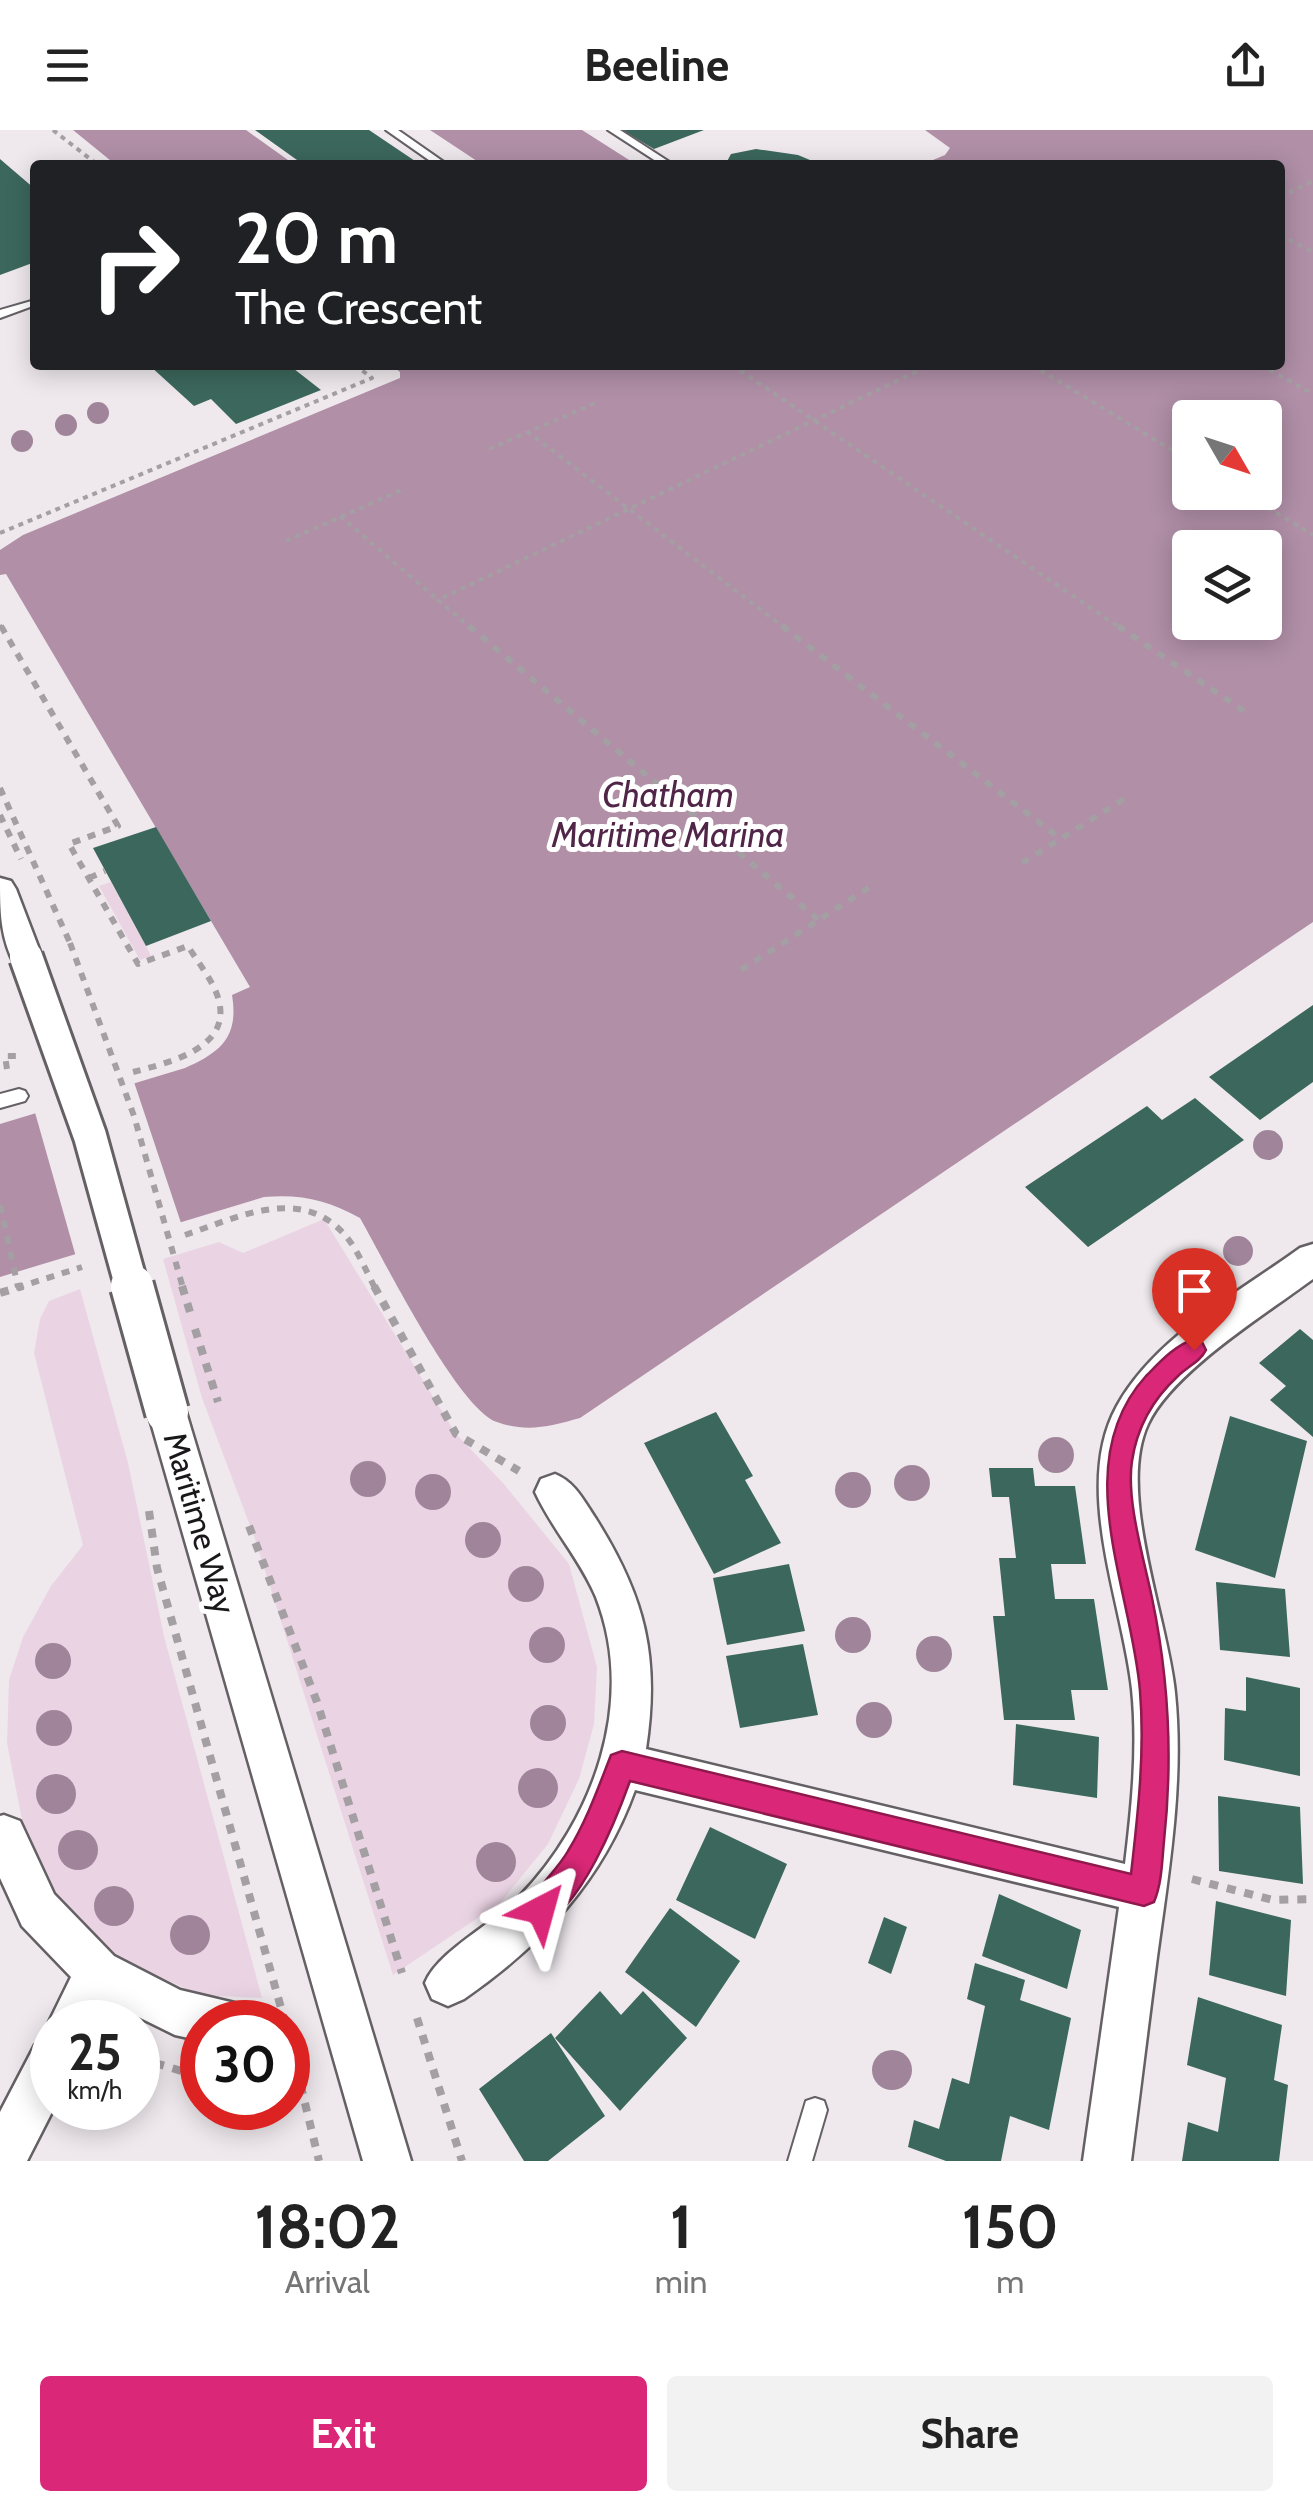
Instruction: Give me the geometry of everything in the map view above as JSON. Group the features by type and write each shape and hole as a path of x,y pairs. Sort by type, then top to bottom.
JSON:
{"street":[{"name":"Maritime Way","path":"0,889 90,1136 167,1412 388,2161"},
{"path":"1106,2161 1154,1799 1155,1698 1120,1498 1122,1442 1145,1395 1170,1367 1313,1259"},
{"path":"422,1989 490,1956 556,1894 601,1821 622,1765 632,1694 627,1624 612,1580 555,1492"},
{"path":"622,1765 1145,1880"},
{"path":"4,1837 38,1910 98,1972 180,2013"},
{"path":"83,2000 98,1972"},
{"path":"2,2161 30,2106"}],"lane":[{"path":"392,130 436,160"},
{"path":"613,130 661,160"},
{"path":"0,314 30,304"},
{"path":"0,1101 19,1096"},
{"path":"800,2161 814,2110"}],"path":[{"path":"53,130 92,160"},
{"path":"1285,195 1313,181"},
{"path":"1285,238 1313,252"},
{"path":"0,533 372,378 362,370"},
{"path":"739,370 1244,712"},
{"path":"438,600 920,370"},
{"path":"1040,370 1172,450"},
{"path":"1270,370 1313,394"},
{"path":"489,449 598,402"},
{"path":"527,431 1057,836"},
{"path":"286,541 406,488"},
{"path":"1271,510 1313,536"},
{"path":"340,516 821,922"},
{"path":"0,625 118,826 69,844 138,964 188,946 218,999 222,1018 212,1036 194,1052 133,1072"},
{"path":"0,788 70,943 134,1116 218,1402"},
{"path":"1022,863 1129,796"},
{"path":"88,878 105,872"},
{"path":"741,970 876,883"},
{"path":"0,1206 18,1287"},
{"path":"185,1235 268,1207 312,1210 345,1234 456,1434 555,1492"},
{"path":"0,1293 82,1267"},
{"path":"148,1496 157,1568 278,2000"},
{"path":"242,1508 422,1989 462,2161"},
{"path":"1145,1880 1273,1900 1313,1900"},
{"path":"309,2130 319,2161"}],"shaded area":[{"path":"111,882 151,956 140,960 99,886"},
{"path":"324,1219 456,1434 504,1484 569,1564 597,1667 594,1724 579,1779 548,1844 500,1903 393,1975 255,1539 202,1398 163,1259 219,1242 243,1253"},
{"path":"80,1289 128,1463 164,1636 262,1998 200,1995 102,1951 32,1871 7,1743 9,1680 23,1637 51,1586 83,1545 34,1353 40,1319 49,1301"}],"water":[{"path":"73,130 246,130 288,160 110,160"},
{"path":"430,130 582,130 629,160 475,160"},
{"name":"Chatham Maritime Marina","path":"925,130 1313,130 1313,922 580,1418 569,1421 519,1427 497,1422 481,1411 443,1363 360,1218 314,1200 264,1197 0,1277 0,1124 198,1062 218,1049 230,1032 232,995 250,987 6,574 0,575 0,550 23,535 400,378 397,370 1285,370 1285,160 933,160 950,148"}],"pier":[{"path":"133,1079 182,1226 76,1257 34,1109"}],"building":[{"path":"255,130 369,130 414,160 297,160"},
{"path":"622,130 704,130 654,149"},
{"path":"756,149 810,160 728,160 731,154"},
{"path":"0,159 30,185 30,264 0,275"},
{"path":"154,370 295,370 321,390 236,424 211,399 194,406"},
{"path":"156,827 211,921 146,946 93,848"},
{"path":"1313,1005 1313,1082 1260,1120 1209,1077"},
{"path":"1195,1098 1244,1140 1088,1247 1025,1187 1147,1106 1162,1120"},
{"path":"1300,1329 1313,1340 1313,1437 1270,1400 1286,1386 1259,1363"},
{"path":"716,1412 753,1476 745,1480 781,1543 714,1574 644,1443"},
{"path":"1230,1416 1307,1441 1275,1578 1195,1550"},
{"path":"989,1468 1033,1468 1035,1486 1075,1486 1086,1564 1051,1564 1055,1599 1094,1599 1108,1690 1071,1690 1075,1720 1004,1720 993,1616 1005,1616 999,1558 1016,1558 1009,1497 992,1497"},
{"path":"789,1564 805,1631 727,1645 713,1578"},
{"path":"1216,1582 1285,1589 1290,1657 1220,1650"},
{"path":"803,1644 818,1715 740,1728 726,1656"},
{"path":"1246,1677 1300,1688 1300,1776 1224,1760 1225,1708 1246,1711"},
{"path":"1016,1724 1099,1737 1097,1798 1013,1785"},
{"path":"1218,1796 1300,1807 1303,1884 1219,1871"},
{"path":"710,1827 787,1864 755,1939 676,1900"},
{"path":"999,1894 1081,1930 1067,1989 982,1956"},
{"path":"1216,1901 1291,1920 1286,1996 1209,1975"},
{"path":"670,1908 740,1961 696,2027 625,1972"},
{"path":"884,1917 907,1927 891,1974 868,1963"},
{"path":"975,1963 1025,1980 1020,2000 1071,2018 1049,2130 1010,2116 1001,2161 946,2161 908,2147 914,2120 939,2129 952,2078 969,2084 985,2006 967,1999"},
{"path":"600,1991 621,2015 643,1991 687,2038 620,2111 555,2038"},
{"path":"1198,1997 1282,2025 1274,2080 1288,2085 1279,2161 1182,2161 1188,2122 1218,2132 1226,2078 1187,2065"},
{"path":"551,2033 605,2116 548,2161 524,2161 479,2089"}],"route":[{"path":"541,1910 576,1866 601,1821 622,1765 1144,1891 1154,1799 1155,1698 1124,1526 1118,1464 1130,1419 1145,1395 1170,1367 1194,1350"}]}
